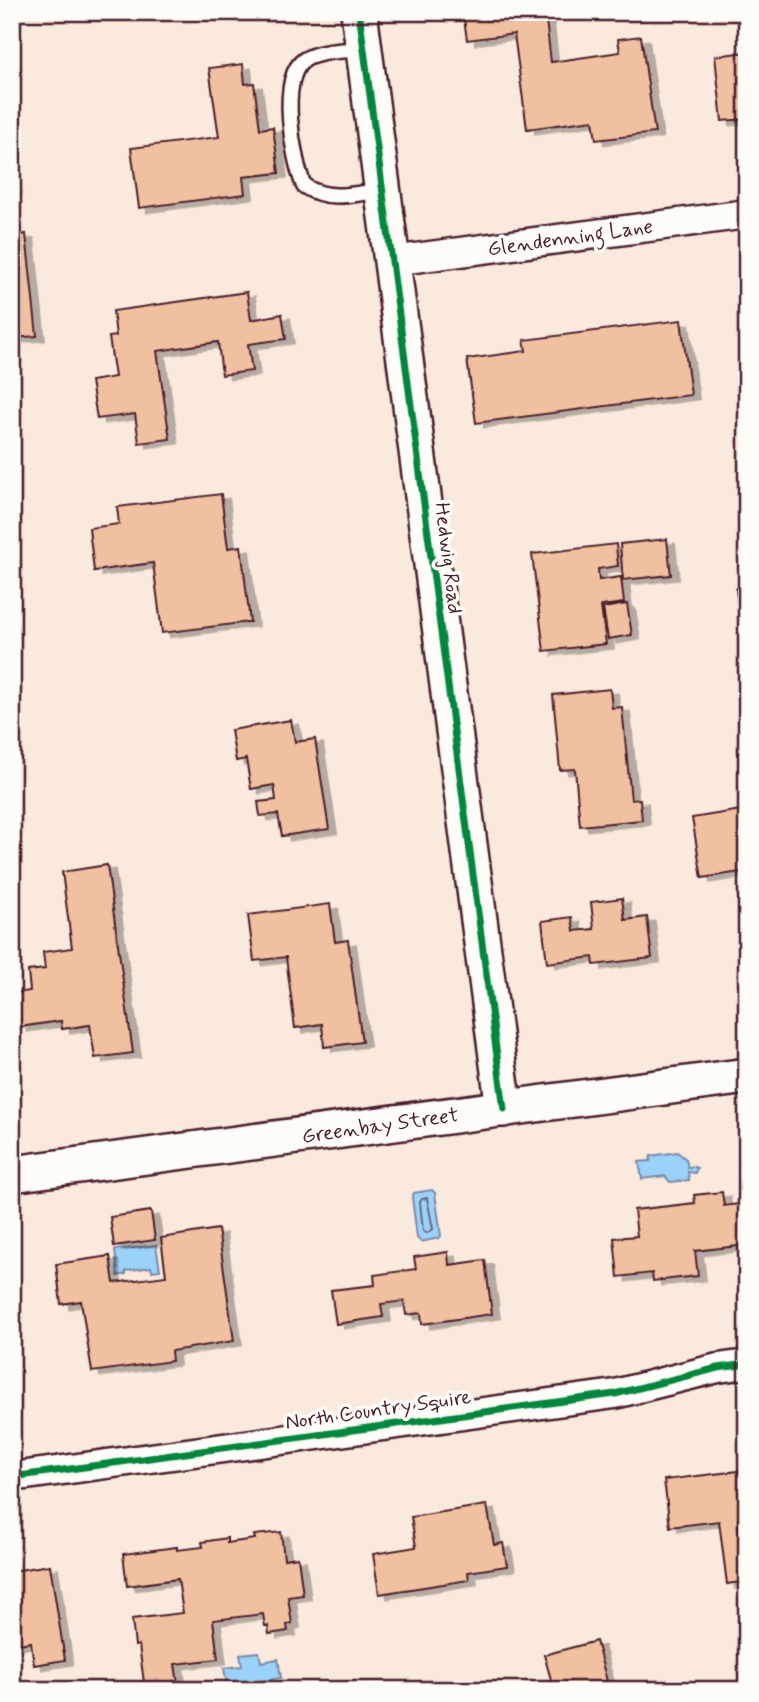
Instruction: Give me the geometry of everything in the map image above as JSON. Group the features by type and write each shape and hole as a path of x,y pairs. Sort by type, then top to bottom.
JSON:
{"street":[{"name":"Hedwig Road","path":"359,12 504,1108"},
{"name":"Glendenning Lane","path":"392,261 747,214"},
{"name":"Greenbay Street","path":"12,1174 747,1076"},
{"name":"North Country Squire","path":"12,1477 615,1394 718,1368 747,1364"}],"lane":[{"path":"363,49 318,55 306,59 295,68 289,87 295,160 304,186 317,194 333,197 383,190"}],"water":[{"path":"677,1152 686,1159 688,1168 697,1168 695,1173 688,1172 689,1180 670,1182 665,1176 642,1179 639,1162 650,1161 651,1156"},
{"path":"432,1190 435,1193 441,1236 421,1242 417,1238 412,1197 414,1193"},
{"path":"156,1245 160,1270 152,1271 151,1267 126,1271 126,1274 118,1276 115,1250"},
{"path":"259,1652 261,1662 278,1659 281,1678 227,1686 224,1668 242,1666 240,1654"}],"building":[{"path":"463,12 545,12 551,62 620,52 618,39 641,36 655,133 596,140 593,120 527,129 514,34 467,40"},
{"path":"747,52 747,119 722,121 715,56"},
{"path":"243,64 245,84 254,83 260,129 273,127 279,173 243,177 245,194 139,208 131,148 219,137 209,68"},
{"path":"26,234 37,336 12,338 12,236"},
{"path":"247,292 251,320 282,314 286,339 248,344 252,371 222,375 218,342 157,351 170,439 139,443 135,414 97,419 91,381 115,377 109,337 116,336 113,311"},
{"path":"681,320 691,395 476,423 467,359 526,351 524,340"},
{"path":"221,494 228,548 241,546 250,622 162,633 153,563 94,571 89,528 119,524 117,507"},
{"path":"667,539 671,575 623,580 620,544"},
{"path":"616,544 618,566 598,569 599,580 621,577 624,603 601,606 606,644 544,651 532,554"},
{"path":"747,588 747,618 740,619 736,589"},
{"path":"627,604 632,635 608,639 603,608"},
{"path":"610,689 612,708 622,707 631,800 640,799 642,820 580,826 575,769 560,770 553,695"},
{"path":"291,720 295,742 315,739 329,829 282,836 278,814 260,816 258,802 276,800 274,785 251,789 246,759 236,761 231,730"},
{"path":"747,809 747,871 702,878 692,818"},
{"path":"107,865 133,1053 95,1058 90,1025 62,1029 61,1021 19,1027 15,993 30,991 28,971 45,969 43,952 72,948 62,872"},
{"path":"622,898 625,920 647,917 652,958 594,965 593,957 547,963 542,921 572,917 574,931 594,929 591,902"},
{"path":"330,904 335,942 348,940 362,1042 324,1047 322,1024 295,1028 286,957 254,961 248,915"},
{"path":"722,1192 724,1206 747,1203 747,1245 695,1251 698,1276 653,1281 652,1273 618,1277 614,1238 637,1236 634,1210 695,1203 694,1195"},
{"path":"151,1211 155,1240 114,1246 110,1217"},
{"path":"218,1229 234,1341 171,1351 172,1361 92,1372 81,1301 61,1304 56,1264 110,1256 114,1283 166,1276 161,1238"},
{"path":"448,1252 449,1265 485,1260 492,1314 422,1324 421,1313 406,1315 404,1301 381,1304 383,1317 336,1324 331,1290 375,1285 374,1275 416,1269 414,1257"},
{"path":"747,1470 747,1519 738,1520 741,1545 747,1544 747,1581 727,1584 719,1521 670,1527 664,1480"},
{"path":"487,1505 494,1545 503,1543 507,1566 468,1572 469,1580 379,1594 373,1554 416,1547 411,1517"},
{"path":"281,1532 284,1559 298,1557 303,1595 288,1597 292,1623 287,1625 288,1631 269,1634 263,1614 213,1620 218,1659 175,1664 179,1690 145,1690 139,1645 135,1646 132,1619 183,1613 178,1579 127,1586 123,1554 177,1547 177,1550 203,1547 202,1542 227,1538 227,1543 255,1539 254,1535"},
{"path":"50,1565 65,1660 34,1665 31,1642 12,1645 12,1571"},
{"path":"596,1641 607,1681 594,1685 596,1690 554,1690 544,1655"}],"cycle path":[{"path":"359,12 504,1109"},
{"path":"12,1477 615,1394 718,1368 747,1364"}]}
